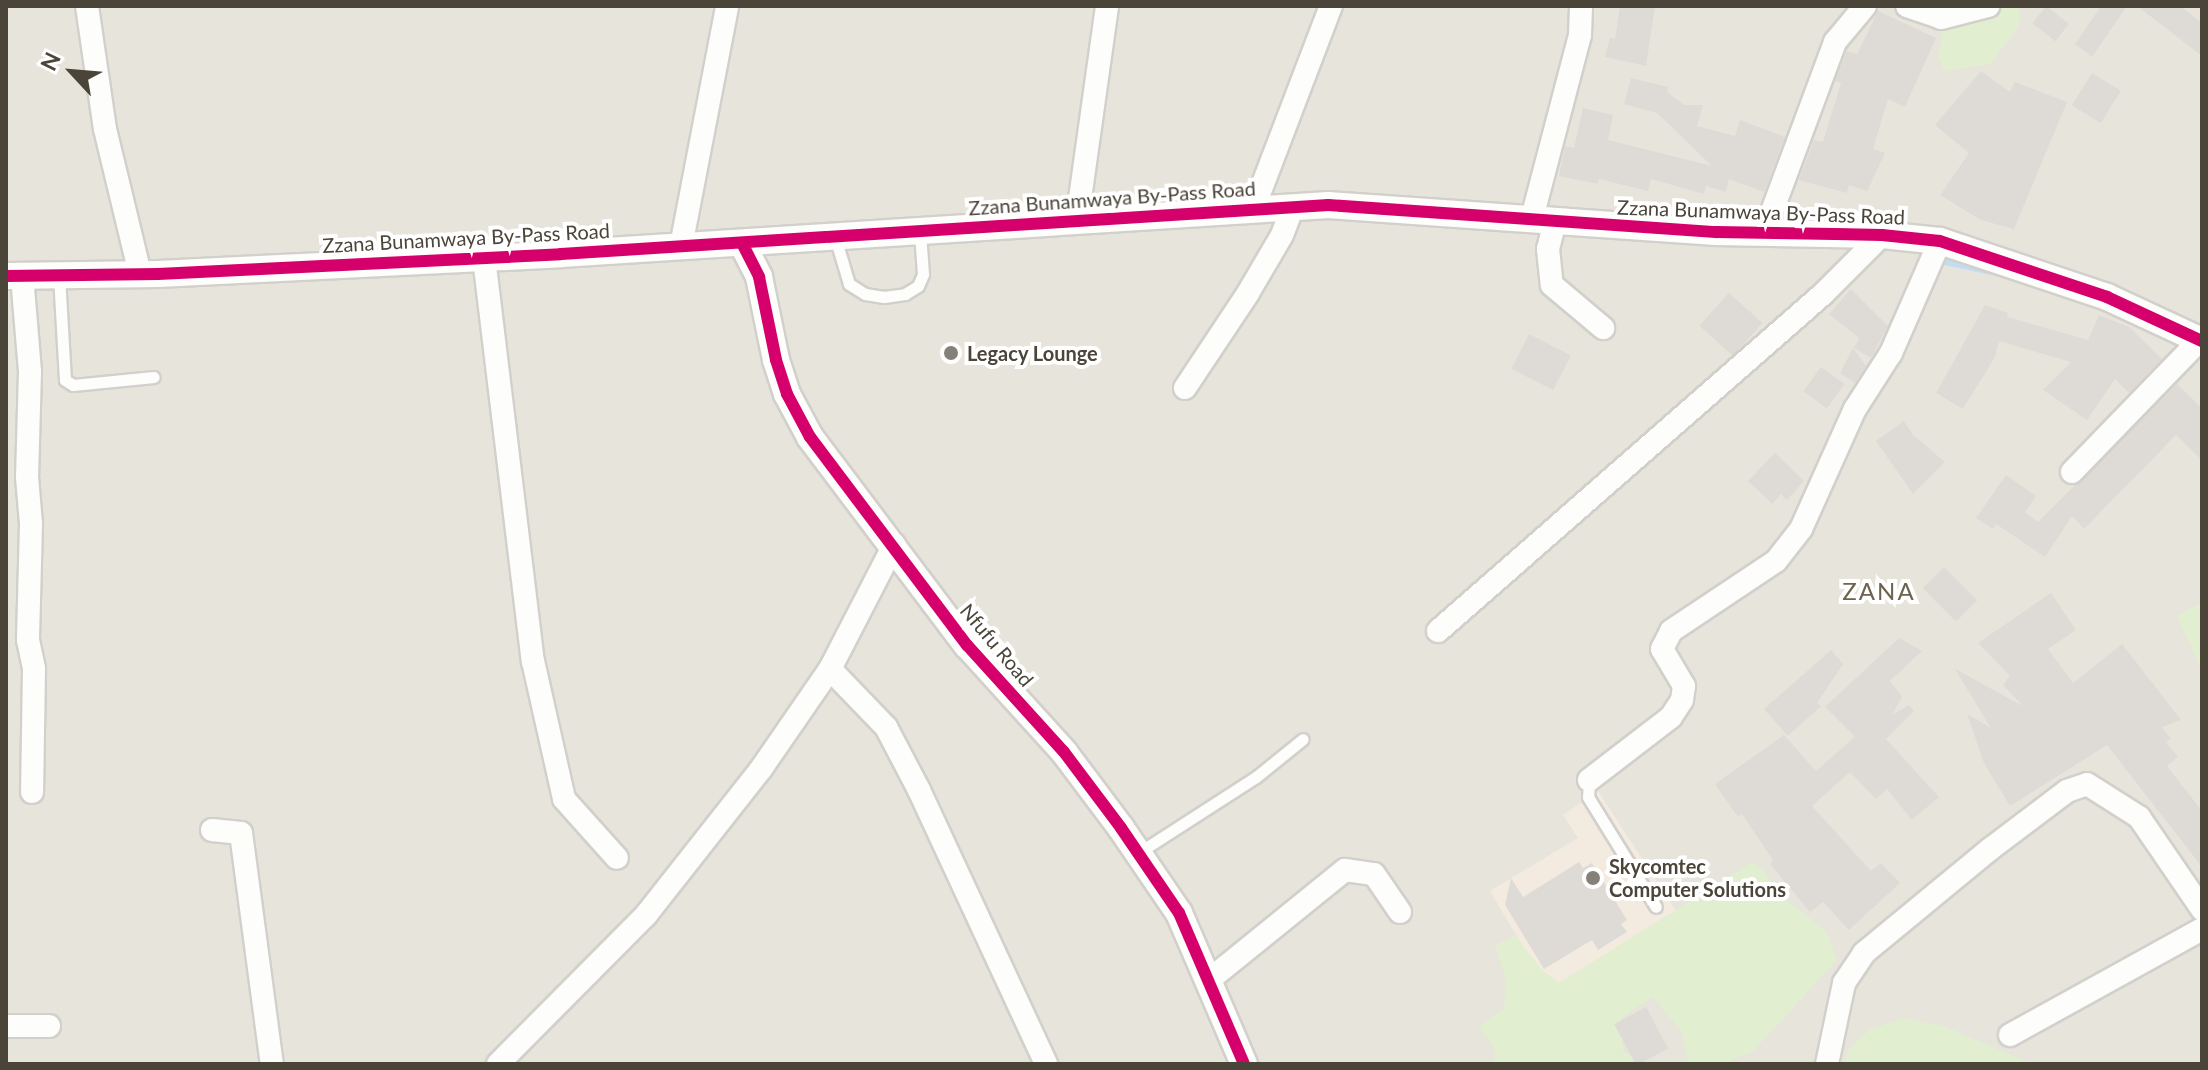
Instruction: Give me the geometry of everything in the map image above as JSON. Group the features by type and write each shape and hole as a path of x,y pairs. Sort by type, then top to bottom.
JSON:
{"street":[{"path":"87,6 105,129 140,274"},
{"path":"681,246 727,6"},
{"path":"1077,220 1107,6"},
{"path":"1253,210 1331,6"},
{"path":"1581,6 1580,35 1544,220 1552,285 1603,328"},
{"path":"1764,233 1835,42 1865,6"},
{"path":"1907,6 1941,18 1988,6"},
{"name":"Zzana Bunamwaya By-Pass Road","path":"14,276 140,274 484,258 1328,205 1764,233 1882,235 1940,241 2107,297 2201,340"},
{"path":"1185,388 1248,293 1282,235 1293,207"},
{"path":"1438,631 1823,294 1882,235"},
{"path":"1589,780 1671,717 1682,700 1684,686 1662,649 1671,631 1776,561 1801,529 1855,409 1891,353 1940,241"},
{"name":"Nfufu Road","path":"742,243 759,277 776,360 787,394 810,437 967,645 1064,752 1138,853 1179,913 1244,1064"},
{"path":"484,258 533,661 564,799 617,858"},
{"path":"14,276 30,371 27,477 31,524 28,640 34,669 32,792"},
{"path":"2072,472 2201,340"},
{"path":"498,1064 646,915 761,769 830,669 894,545"},
{"path":"830,669 886,727 919,790 1046,1064"},
{"path":"1827,1064 1844,983 1864,953 2067,791 2087,784 2139,817 2202,909"},
{"path":"212,830 241,833 248,942 272,1064"},
{"path":"1209,980 1345,870 1374,874 1400,912"},
{"path":"2010,1035 2202,929"},
{"path":"6,1026 49,1026"}],"lane":[{"path":"834,237 849,284 865,294 884,297 905,294 918,286 923,274 920,231"},
{"path":"59,275 65,380 73,385 154,377"},
{"path":"1138,853 1256,777 1303,739"},
{"path":"1589,780 1588,797 1656,907"}],"shaded area":[{"path":"6,6 2202,6 2202,1064 6,1064"},
{"path":"1598,791 1678,914 1549,990 1490,891 1578,838 1563,815"}],"green space":[{"path":"1972,6 2019,6 2019,25 1991,64 1945,71 1938,58 1943,32"},
{"path":"2202,602 2202,671 2177,616"},
{"path":"1752,862 1762,868 1780,895 1826,931 1837,960 1752,1052 1722,1064 1689,1063 1681,1031 1653,997 1622,1017 1623,1051 1649,1064 1494,1064 1495,1048 1478,1027 1504,1008 1506,979 1495,945 1515,935 1541,969 1559,983"},
{"path":"1904,1018 1943,1026 2033,1064 1845,1064 1848,1049 1870,1029"}],"building":[{"path":"1620,6 1655,6 1646,66 1605,57 1610,38 1615,39"},
{"path":"2046,6 2069,24 2055,41 2032,23"},
{"path":"2101,6 2127,6 2092,57 2075,44"},
{"path":"2137,6 2180,6 2202,23 2202,56"},
{"path":"1878,11 1936,38 1905,107 1888,99 1873,149 1885,153 1867,191 1849,185 1847,193 1799,180 1814,140 1823,142 1841,83 1835,81 1847,51 1857,54"},
{"path":"1981,71 2010,92 2015,82 2067,102 2014,229 1981,220 1940,195 1969,153 1935,125"},
{"path":"2092,73 2121,91 2101,123 2072,105"},
{"path":"1631,78 1668,87 1667,92 1684,105 1703,105 1697,126 1735,136 1740,120 1785,137 1764,192 1729,179 1726,192 1706,186 1704,194 1651,179 1648,191 1599,179 1598,184 1559,176 1565,146 1574,148 1583,108 1613,115 1608,140 1712,166 1657,113 1624,104"},
{"path":"1851,289 1888,326 1871,358 1854,348 1859,338 1829,314"},
{"path":"1729,293 1762,323 1733,356 1700,326"},
{"path":"1985,305 2008,313 2007,317 2088,340 2099,315 2129,327 2162,359 2129,393 2115,379 2087,420 2043,390 2071,362 1999,341 1995,357 1963,409 1936,393"},
{"path":"1529,334 1571,355 1553,390 1511,369"},
{"path":"1853,348 1866,366 1855,383 1840,373"},
{"path":"1821,367 1844,384 1827,408 1803,391"},
{"path":"2177,384 2202,408 2202,460 2176,435 2084,529 2072,516 2045,557 1996,524 1993,529 1976,518 2006,475 2036,496 2025,512 2038,522"},
{"path":"1904,421 1913,435 1945,462 1913,494 1876,441"},
{"path":"1775,453 1804,481 1787,500 1781,494 1772,504 1748,481"},
{"path":"1944,567 1977,600 1956,621 1923,588"},
{"path":"2051,593 2076,630 2048,649 2073,683 2122,644 2181,720 2162,727 2171,739 2166,742 2178,757 2167,766 2202,811 2202,867 2107,745 2010,806 1984,763 1967,714 1991,728 1955,669 2023,706 2003,685 2010,676 1978,643"},
{"path":"1899,638 1922,651 1890,681 1902,697 1892,715 1909,705 1914,711 1886,739 1939,797 1912,820 1887,789 1876,799 1850,772 1812,806 1871,871 1881,863 1900,883 1849,930 1823,902 1810,912 1770,864 1773,860 1742,814 1738,817 1715,784 1784,735 1816,771 1855,737 1825,707"},
{"path":"1831,650 1843,664 1817,703 1821,706 1788,736 1764,709"},
{"path":"1579,862 1583,868 1592,863 1627,920 1621,924 1627,932 1598,950 1592,940 1544,969 1505,905 1511,878 1523,897"},
{"path":"1646,1007 1668,1048 1636,1064 1614,1024"}],"waterway":[{"path":"1941,260 1991,271"}],"cycle path":[{"path":"6,276 158,274 561,254 1328,205 1716,232 1882,235 1940,241 2107,297 2202,341"},
{"path":"742,243 759,277 776,360 787,394 810,437 967,645 1064,752 1121,828 1179,913 1244,1064"}],"place":[{"name":"Legacy Lounge","path":"951,353"},
{"name":"Skycomtec Computer Solutions","path":"1593,878"}],"district":[{"name":"ZANA","path":"1879,591"}]}
